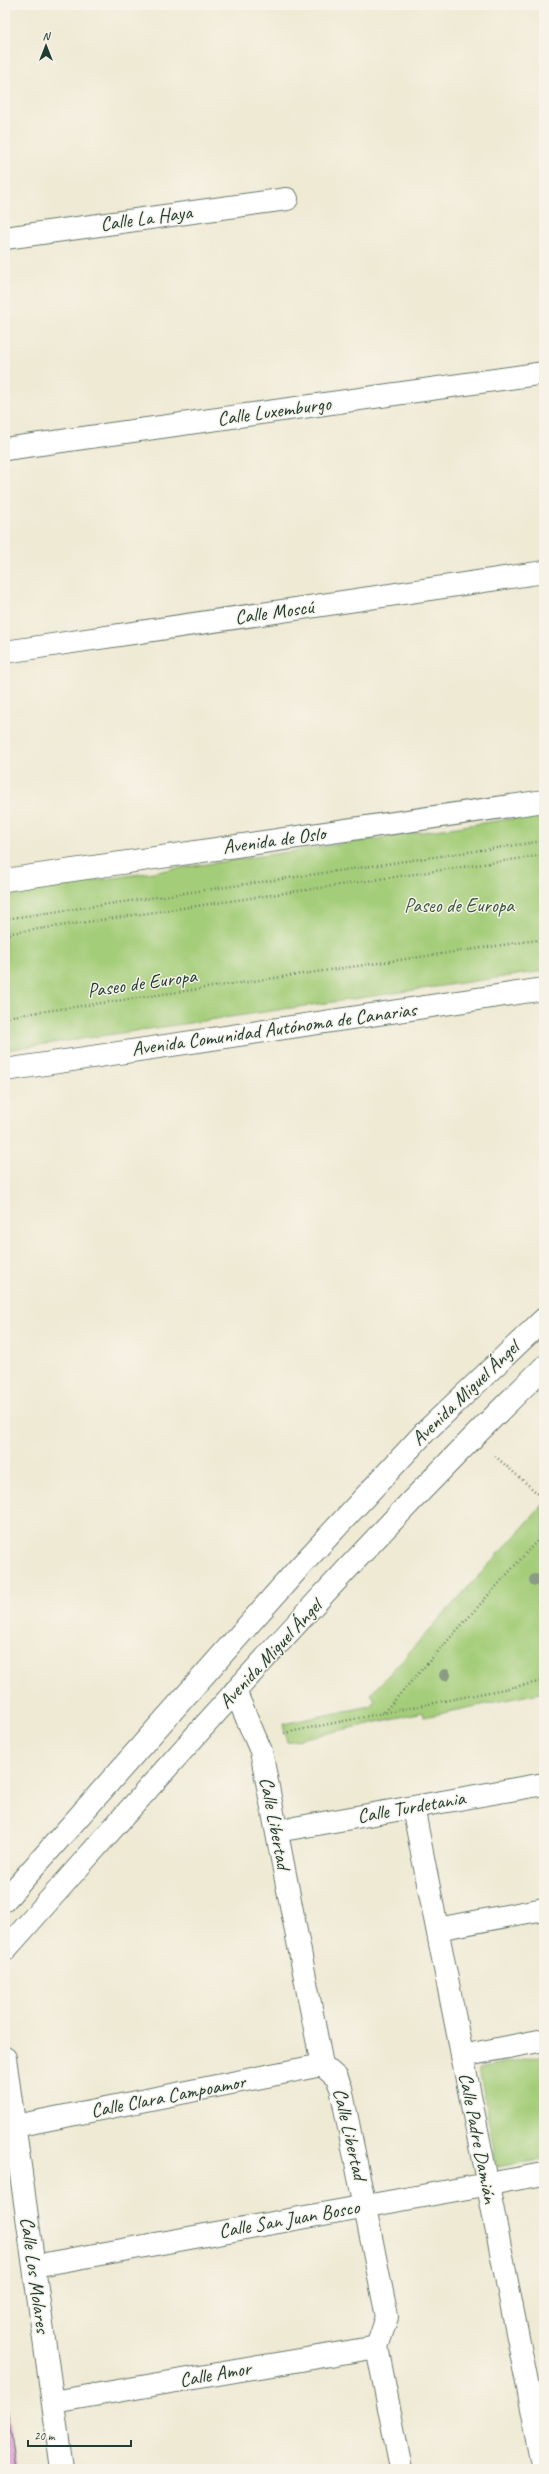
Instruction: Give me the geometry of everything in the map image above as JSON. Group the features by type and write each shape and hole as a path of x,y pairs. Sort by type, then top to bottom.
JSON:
{"street":[{"name":"Calle La Haya","path":"5,238 287,199"},
{"name":"Calle Luxemburgo","path":"5,448 544,373"},
{"name":"Calle Moscú","path":"5,652 544,572"},
{"name":"Avenida de Oslo","path":"5,880 544,801"},
{"name":"Avenida Comunidad Autónoma de Canarias","path":"5,1070 544,989"},
{"name":"Avenida Miguel Ángel","path":"5,1900 301,1565 425,1432 544,1318"},
{"name":"Avenida Miguel Ángel","path":"5,1950 236,1691 473,1436 544,1367"},
{"name":"Calle Libertad","path":"236,1691 256,1738 277,1830 322,2065 336,2078 341,2088 366,2205 387,2317 377,2346"},
{"name":"Calle Turdetania","path":"277,1830 544,1784"},
{"name":"Calle Padre Damián","path":"413,1807 544,2469"},
{"path":"437,1929 544,1908"},
{"path":"462,2056 544,2040"},
{"name":"Calle Los Molares","path":"5,2058 62,2469"},
{"name":"Calle Clara Campoamor","path":"14,2126 322,2065"},
{"name":"Calle San Juan Bosco","path":"34,2266 544,2174"},
{"path":"377,2346 401,2469"},
{"name":"Calle Amor","path":"53,2402 377,2346"}],"path":[{"path":"5,919 544,841"},
{"path":"5,934 544,855"},
{"name":"Paseo de Europa","path":"5,1017 544,939"},
{"path":"473,1436 544,1499"},
{"path":"383,1713 544,1532"},
{"path":"256,1738 544,1681"}],"green space":[{"name":"Paseo de Europa","path":"544,814 544,971 5,1050 5,894"},
{"path":"544,1504 544,1692 424,1717 423,1712 287,1742 283,1724 370,1706 375,1700 371,1694"},
{"path":"544,2055 544,2159 497,2167 479,2068"}],"building":[{"path":"6,2400 16,2469 5,2469"}]}
